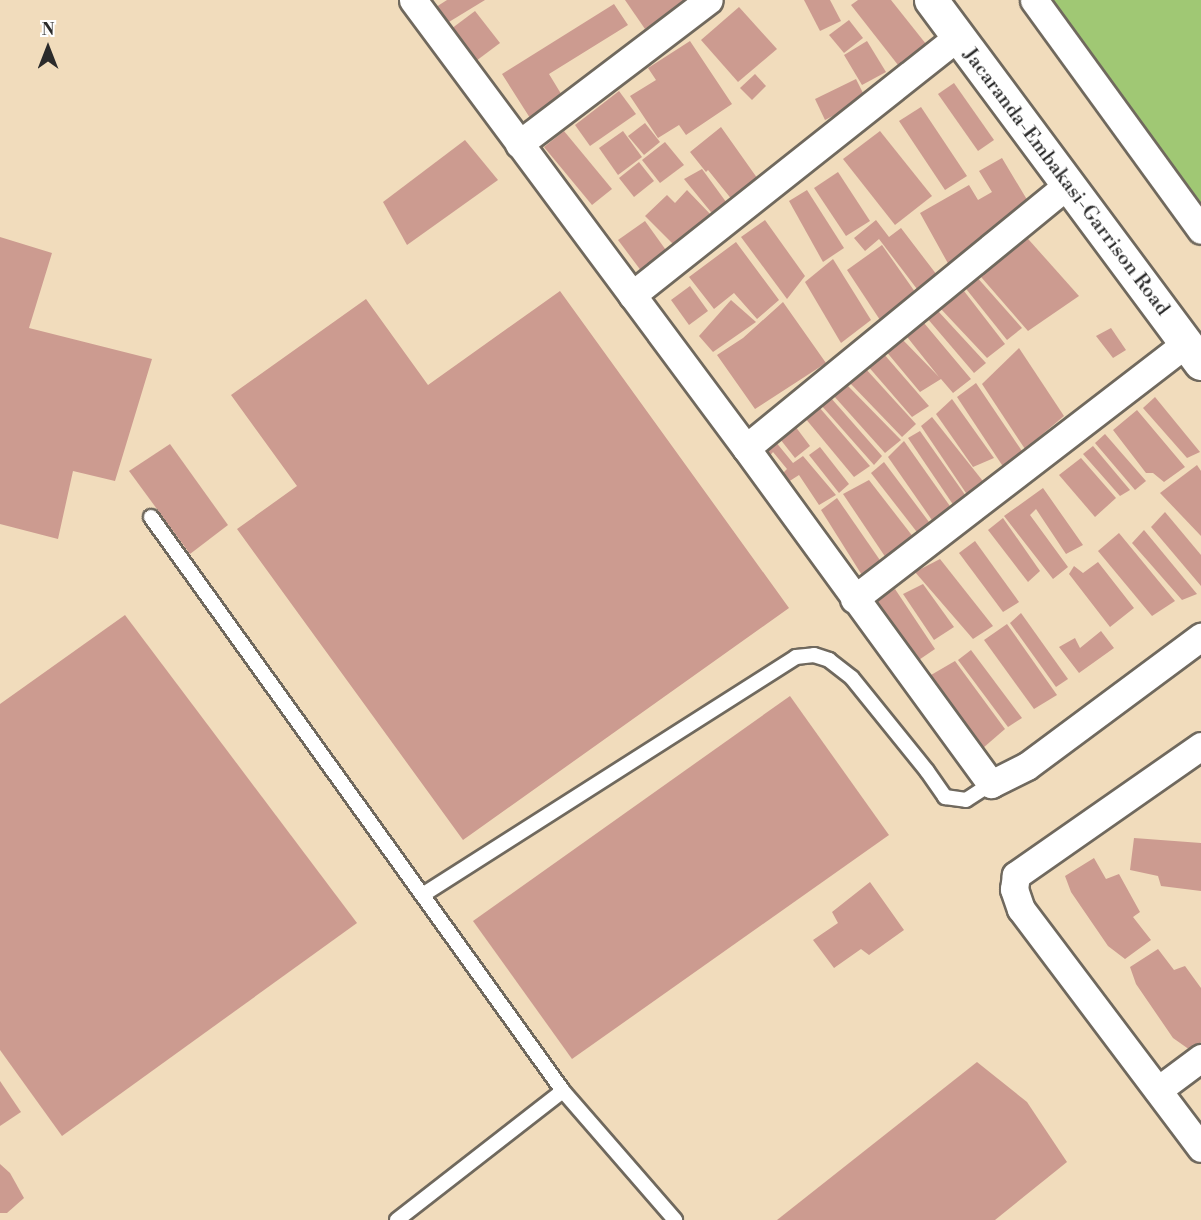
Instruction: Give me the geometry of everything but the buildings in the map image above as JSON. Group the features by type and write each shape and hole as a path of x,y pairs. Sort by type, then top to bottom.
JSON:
{"street":[{"path":"413,0 746,448 991,784 1027,766 1201,637"},
{"path":"519,144 709,0"},
{"name":"Jacaranda-Embakasi-Garrison Road","path":"931,0 1194,353"},
{"path":"1034,0 1201,230"},
{"path":"632,295 957,37"},
{"path":"746,448 1067,185"},
{"path":"854,599 1194,353"},
{"path":"1201,746 1016,875 1014,888 1021,909 1201,1148"},
{"path":"1158,1090 1201,1058"}],"lane":[{"path":"151,517 424,894 563,1091 675,1220"},
{"path":"424,894 796,657 814,655 829,660 852,678 927,771 945,797 966,800 991,784"},
{"path":"397,1220 563,1091"}],"green space":[{"path":"1048,0 1201,0 1201,213"}]}
